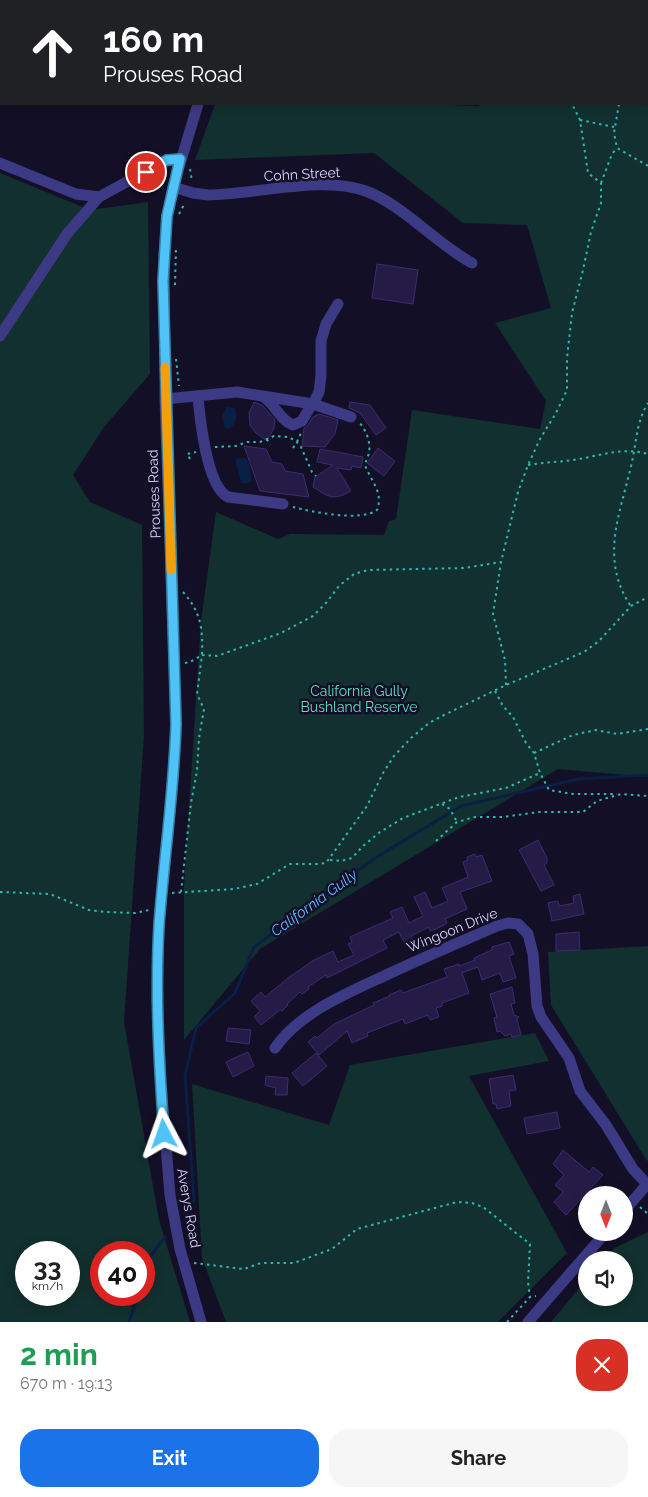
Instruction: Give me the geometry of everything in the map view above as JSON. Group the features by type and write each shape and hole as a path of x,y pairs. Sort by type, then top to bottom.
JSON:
{"street":[{"name":"Prouses Road","path":"162,890 176,724 165,399 164,254 167,216 173,187 198,105"},
{"path":"0,336 67,234 99,197 167,160 180,159"},
{"path":"0,163 76,194 99,197"},
{"name":"Cohn Street","path":"173,187 208,195 312,186 353,187 364,190 386,201 472,263"},
{"path":"260,396 270,402 286,422 293,425 302,421 319,392 321,376 320,341 326,324 338,304"},
{"path":"165,399 237,392 313,404 351,417"},
{"path":"198,397 205,450 219,488 224,496 284,504"},
{"name":"Averys Road","path":"162,890 158,1007 161,1095 170,1195 184,1263 201,1322"},
{"name":"Wingoon Drive","path":"275,1048 290,1030 340,997 497,926 508,923 518,924 526,930 532,943 536,1000 541,1017 569,1058 580,1091 606,1125 633,1169 648,1183"},
{"path":"633,1200 648,1183"},
{"path":"528,1322 598,1241"}],"path":[{"path":"572,105 580,120 588,173 601,183"},
{"path":"619,105 614,127 617,148 648,166"},
{"path":"580,120 614,127"},
{"path":"506,685 505,660 493,614 501,562 516,500 528,465 567,390 567,358 572,313 590,232 601,203 601,183 612,154 617,148"},
{"path":"631,606 623,593 615,572 614,543 619,509 637,432 648,403"},
{"path":"284,504 330,514 363,515 372,514 377,510 379,500 377,490 365,464 369,452 368,439 361,424 351,417"},
{"path":"293,448 302,434 300,431 297,432"},
{"path":"190,459 187,454 219,447 236,446 247,442 259,442 282,436 297,442 305,452 311,469 316,476"},
{"path":"267,439 270,445"},
{"path":"528,465 577,459 607,452 634,450 648,454"},
{"path":"174,665 190,662 202,655 218,656 281,633 313,616 339,586 354,574 368,570 464,568 501,562"},
{"path":"172,590 181,589 192,601 201,621 202,655 198,694 204,709 181,893"},
{"path":"162,890 181,893 234,889 256,884 290,864 326,863 367,806 383,773 394,756 429,723 506,685 584,652 599,641 631,606 648,597"},
{"path":"495,691 534,753 540,773 549,790 572,794 648,796"},
{"path":"534,753 572,735 596,730 617,734 648,730"},
{"path":"330,860 341,862 352,858 363,846 404,818 459,797 506,788 540,773"},
{"path":"436,841 457,822 475,817 503,817 539,812 583,812 597,801 621,794"},
{"path":"442,804 450,809 457,822"},
{"path":"0,892 50,894 89,910 105,912 135,913 161,906"},
{"path":"184,1263 244,1269 261,1263 294,1263 332,1249 356,1229 429,1208 464,1202 477,1204 488,1210 530,1244 528,1282 530,1297"}],"green space":[{"name":"California Gully Bushland Reserve","path":"215,105 648,105 648,777 558,769 260,949 184,1040 184,887 201,621 216,512 278,539 290,534 384,535 389,521 396,519 412,410 540,429 546,401 495,323 551,308 527,225 463,223 374,153 195,160"},
{"path":"0,173 90,210 148,202 150,374 104,427 73,475 90,502 142,525 144,736 124,1022 159,1220 190,1322 0,1322"},
{"path":"648,946 647,1161 551,1005 548,952"},
{"path":"535,1033 549,1061 469,1076 567,1253 498,1322 226,1322 202,1258 192,1084 329,1125 350,1065"},
{"path":"648,1232 648,1322 551,1322 578,1290 578,1306 633,1306 633,1251 612,1251 629,1241 633,1241 633,1239"}],"water":[{"path":"226,407 235,408 236,414 235,423 228,429 225,428 222,416"},
{"path":"246,458 249,463 252,481 248,483 241,483 236,459"}],"building":[{"path":"377,264 418,270 413,304 372,298"},
{"path":"254,402 262,405 275,420 274,428 267,441 256,433 250,425 249,413"},
{"path":"350,402 370,405 386,428 376,435 360,413 349,408"},
{"path":"319,414 338,420 335,434 325,447 302,446 304,428 313,417"},
{"path":"244,446 266,449 272,462 282,464 285,471 303,474 309,497 260,491"},
{"path":"378,448 395,461 384,476 367,463"},
{"path":"320,449 363,457 361,468 352,466 351,470 337,468 351,491 341,496 332,497 313,487 315,477 333,465 317,462"},
{"path":"538,840 547,858 547,863 544,865 554,885 541,891 519,850"},
{"path":"475,854 476,857 482,855 492,881 460,892 467,909 445,919 447,923 438,928 430,931 429,927 411,936 413,940 405,944 399,932 383,940 387,948 327,978 326,975 308,987 309,989 302,994 300,992 282,1011 280,1010 261,1025 254,1017 260,1011 251,1001 261,992 265,997 314,960 333,951 338,962 354,955 348,944 352,942 350,937 393,918 390,912 402,907 409,923 423,916 414,897 425,892 432,908 448,901 442,888 468,877 463,862 468,860 467,857"},
{"path":"580,894 584,914 552,921 548,903 558,901 559,906 574,903 573,896"},
{"path":"579,932 580,950 556,951 556,934"},
{"path":"509,942 514,954 509,956 516,978 503,982 500,973 482,980 478,967 462,973 469,993 442,1003 442,1006 436,1008 439,1017 430,1020 428,1015 405,1024 403,1019 367,1033 368,1036 352,1043 347,1031 319,1055 308,1042 315,1036 317,1038 334,1024 374,1005 373,1003 389,995 401,990 403,993 447,977 444,969 475,960 474,958 492,950 492,947"},
{"path":"512,987 515,1003 511,1004 514,1015 519,1017 517,1019 521,1035 512,1037 511,1034 505,1036 500,1031 497,1032 494,1018 497,1017 490,994"},
{"path":"228,1028 251,1030 249,1044 226,1041"},
{"path":"248,1052 254,1066 233,1077 226,1062"},
{"path":"316,1053 327,1066 303,1086 292,1073"},
{"path":"513,1075 516,1090 509,1091 511,1106 497,1109 496,1104 493,1104 489,1079"},
{"path":"266,1076 288,1078 287,1095 275,1095 276,1088 265,1085"},
{"path":"557,1112 560,1128 527,1134 524,1118"},
{"path":"563,1150 589,1172 593,1167 603,1175 593,1186 578,1186 578,1202 566,1215 554,1202 563,1192 555,1185 564,1175 553,1164"}],"waterway":[{"name":"California Gully","path":"186,1214 194,1200 185,1076 196,1028 235,993 254,947 375,858 461,806 578,779 648,775"},
{"name":"California Gully","path":"155,1250 165,1237"},
{"name":"California Gully","path":"129,1322 134,1306"}],"slow traffic":[{"path":"165,367 171,570"}],"route":[{"path":"146,172 167,160 180,159 167,216 163,267 165,399 176,724 158,960 158,1031 164,1134"}]}
